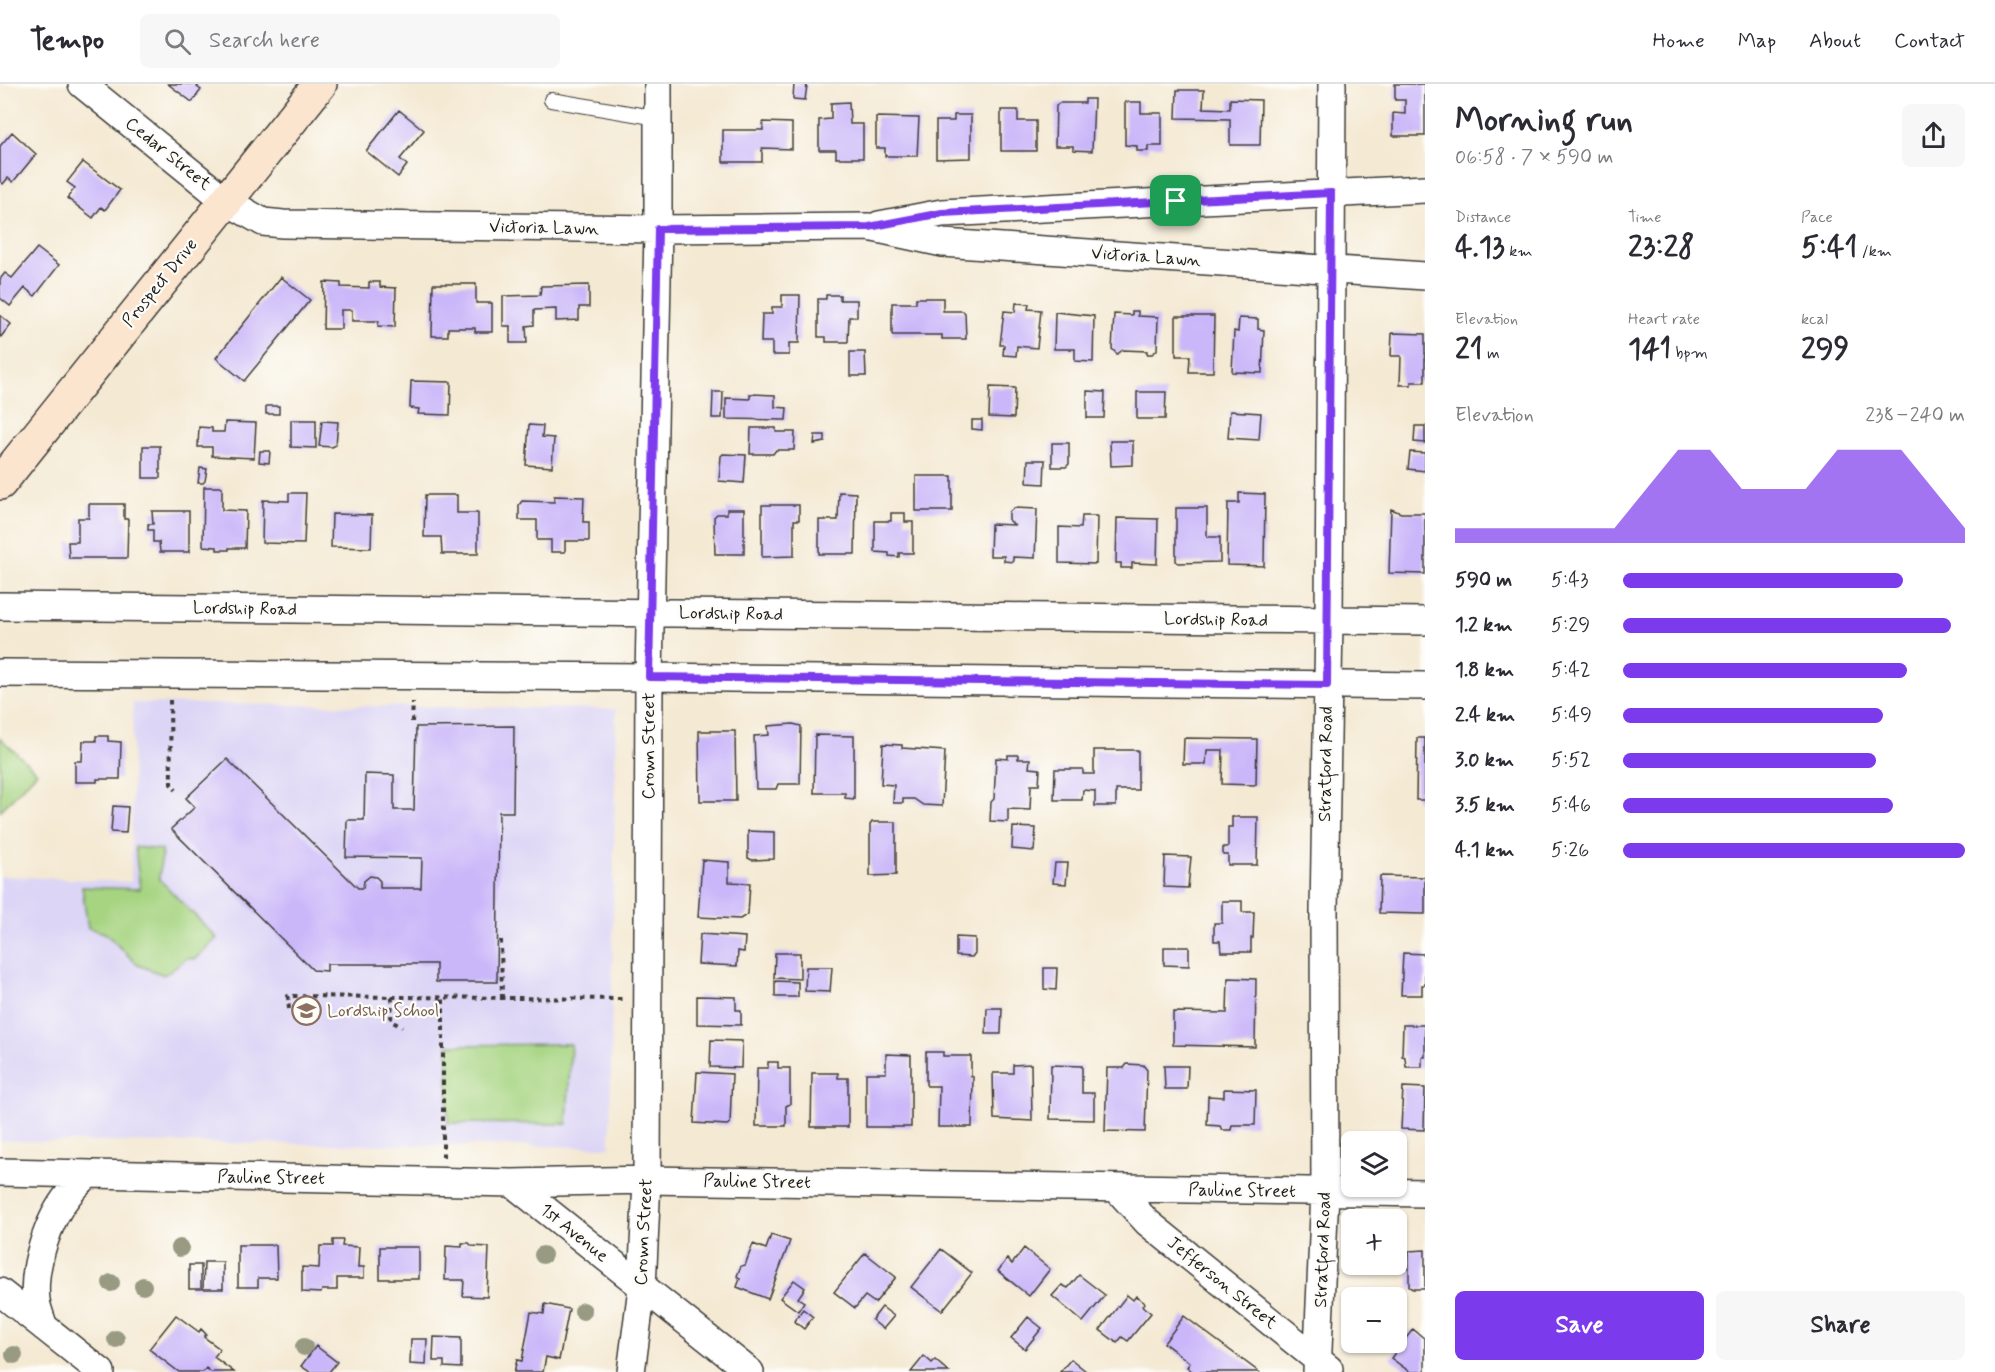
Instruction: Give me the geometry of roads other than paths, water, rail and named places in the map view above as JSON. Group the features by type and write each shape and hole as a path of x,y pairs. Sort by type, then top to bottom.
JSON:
{"main road":[{"name":"Prospect Drive","path":"0,483 320,84"}],"street":[{"name":"Cedar Street","path":"82,84 226,201"},
{"name":"Crown Street","path":"631,1372 642,1288 647,1180 649,677 658,229 658,84"},
{"name":"Stratford Road","path":"1322,1368 1332,84"},
{"name":"Victoria Lawn","path":"226,201 263,222 283,224 658,229 869,227 942,213 1425,189"},
{"name":"Victoria Lawn","path":"869,227 943,243 1425,276"},
{"name":"Lordship Road","path":"0,606 1425,621"},
{"path":"0,673 649,677 1425,686"},
{"name":"Pauline Street","path":"0,1172 442,1182 647,1180 1425,1193"},
{"path":"44,1327 36,1302 35,1280 40,1253 52,1223 67,1196 88,1174"},
{"name":"1st Avenue","path":"512,1183 750,1372"},
{"name":"Jefferson Street","path":"1116,1188 1147,1222 1322,1368"},
{"path":"0,1292 101,1372"}],"lane":[{"path":"551,100 658,118"}],"place":[{"name":"Lordship School","path":"306,1011"}]}
